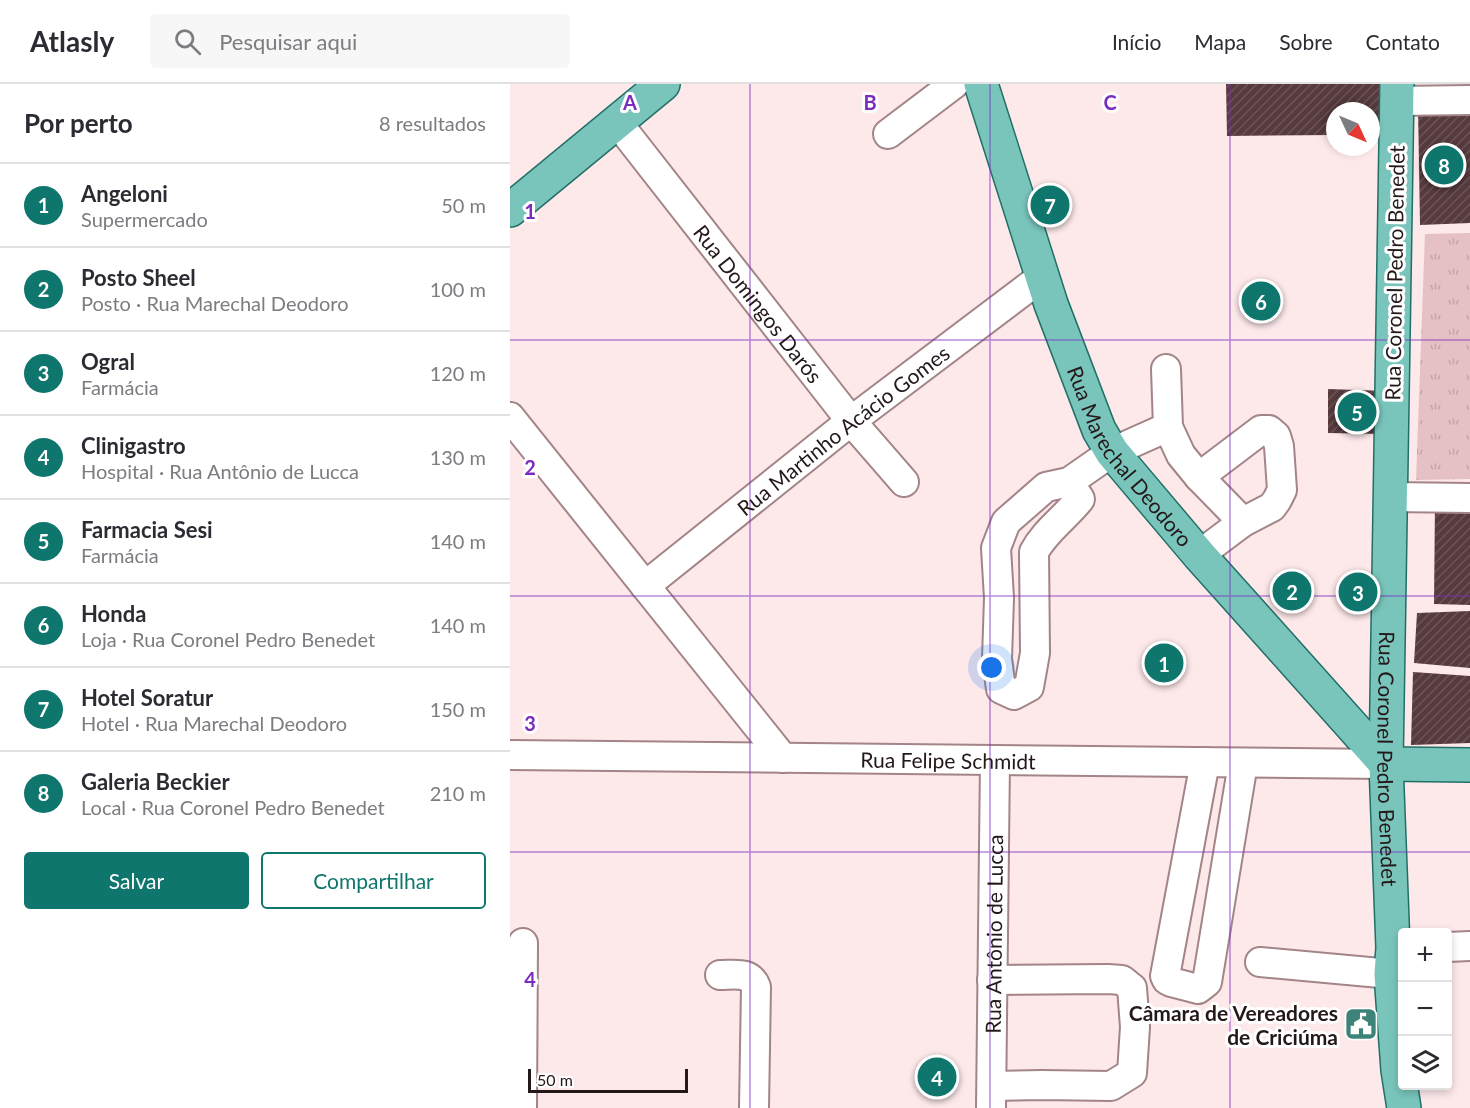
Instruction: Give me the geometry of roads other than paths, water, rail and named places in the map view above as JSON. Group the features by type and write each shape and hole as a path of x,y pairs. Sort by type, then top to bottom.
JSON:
{"main road":[{"path":"510,210 663,84"},
{"name":"Rua Marechal Deodoro","path":"981,84 1052,304 1099,430 1112,452 1199,555 1386,764"},
{"name":"Rua Coronel Pedro Benedet","path":"1397,92 1386,764 1398,1070 1404,1108"},
{"path":"1334,706 1350,708 1365,706 1378,698 1387,687"},
{"path":"1386,764 1470,765"}],"street":[{"path":"888,134 954,84"},
{"path":"1397,92 1470,100"},
{"name":"Rua Domingos Darós","path":"617,122 852,421 904,482"},
{"name":"Rua Martinho Acácio Gomes","path":"645,586 852,421 1043,276"},
{"path":"1166,369 1168,427 1181,455 1243,522"},
{"path":"510,417 783,758"},
{"path":"1069,482 1080,499 1068,514 1042,537 1034,552 1035,653 1029,687 1014,695 1001,689 997,659 999,598 996,548 1006,522 1046,487 1069,482 1112,452 1168,427"},
{"path":"1199,477 1261,430 1269,430 1276,436 1279,446 1282,490 1272,507 1243,522 1199,555"},
{"path":"1390,497 1470,498"},
{"name":"Rua Felipe Schmidt","path":"510,755 1386,764"},
{"name":"Rua Antônio de Lucca","path":"992,1097 995,760"},
{"path":"1205,762 1165,976 1171,982 1198,989 1207,982 1244,763"},
{"path":"522,1108 523,943"},
{"path":"1452,947 1470,946"},
{"path":"1260,962 1395,956"},
{"path":"720,975 746,975 753,980 756,987 754,1108"},
{"path":"992,980 1122,980 1132,988 1135,1027 1132,1073 1111,1086 1042,1084 992,1097"}],"place":[{"name":"Galeria Beckier","path":"1444,165"},
{"name":"Hotel Soratur","path":"1050,205"},
{"name":"Honda","path":"1261,301"},
{"name":"Farmacia Sesi","path":"1357,412"},
{"name":"Posto Sheel","path":"1292,591"},
{"name":"Ogral","path":"1358,592"},
{"name":"Angeloni","path":"1164,663"},
{"name":"Câmara de Vereadores de Criciúma","path":"1361,1024"},
{"name":"Clinigastro","path":"937,1077"}]}
